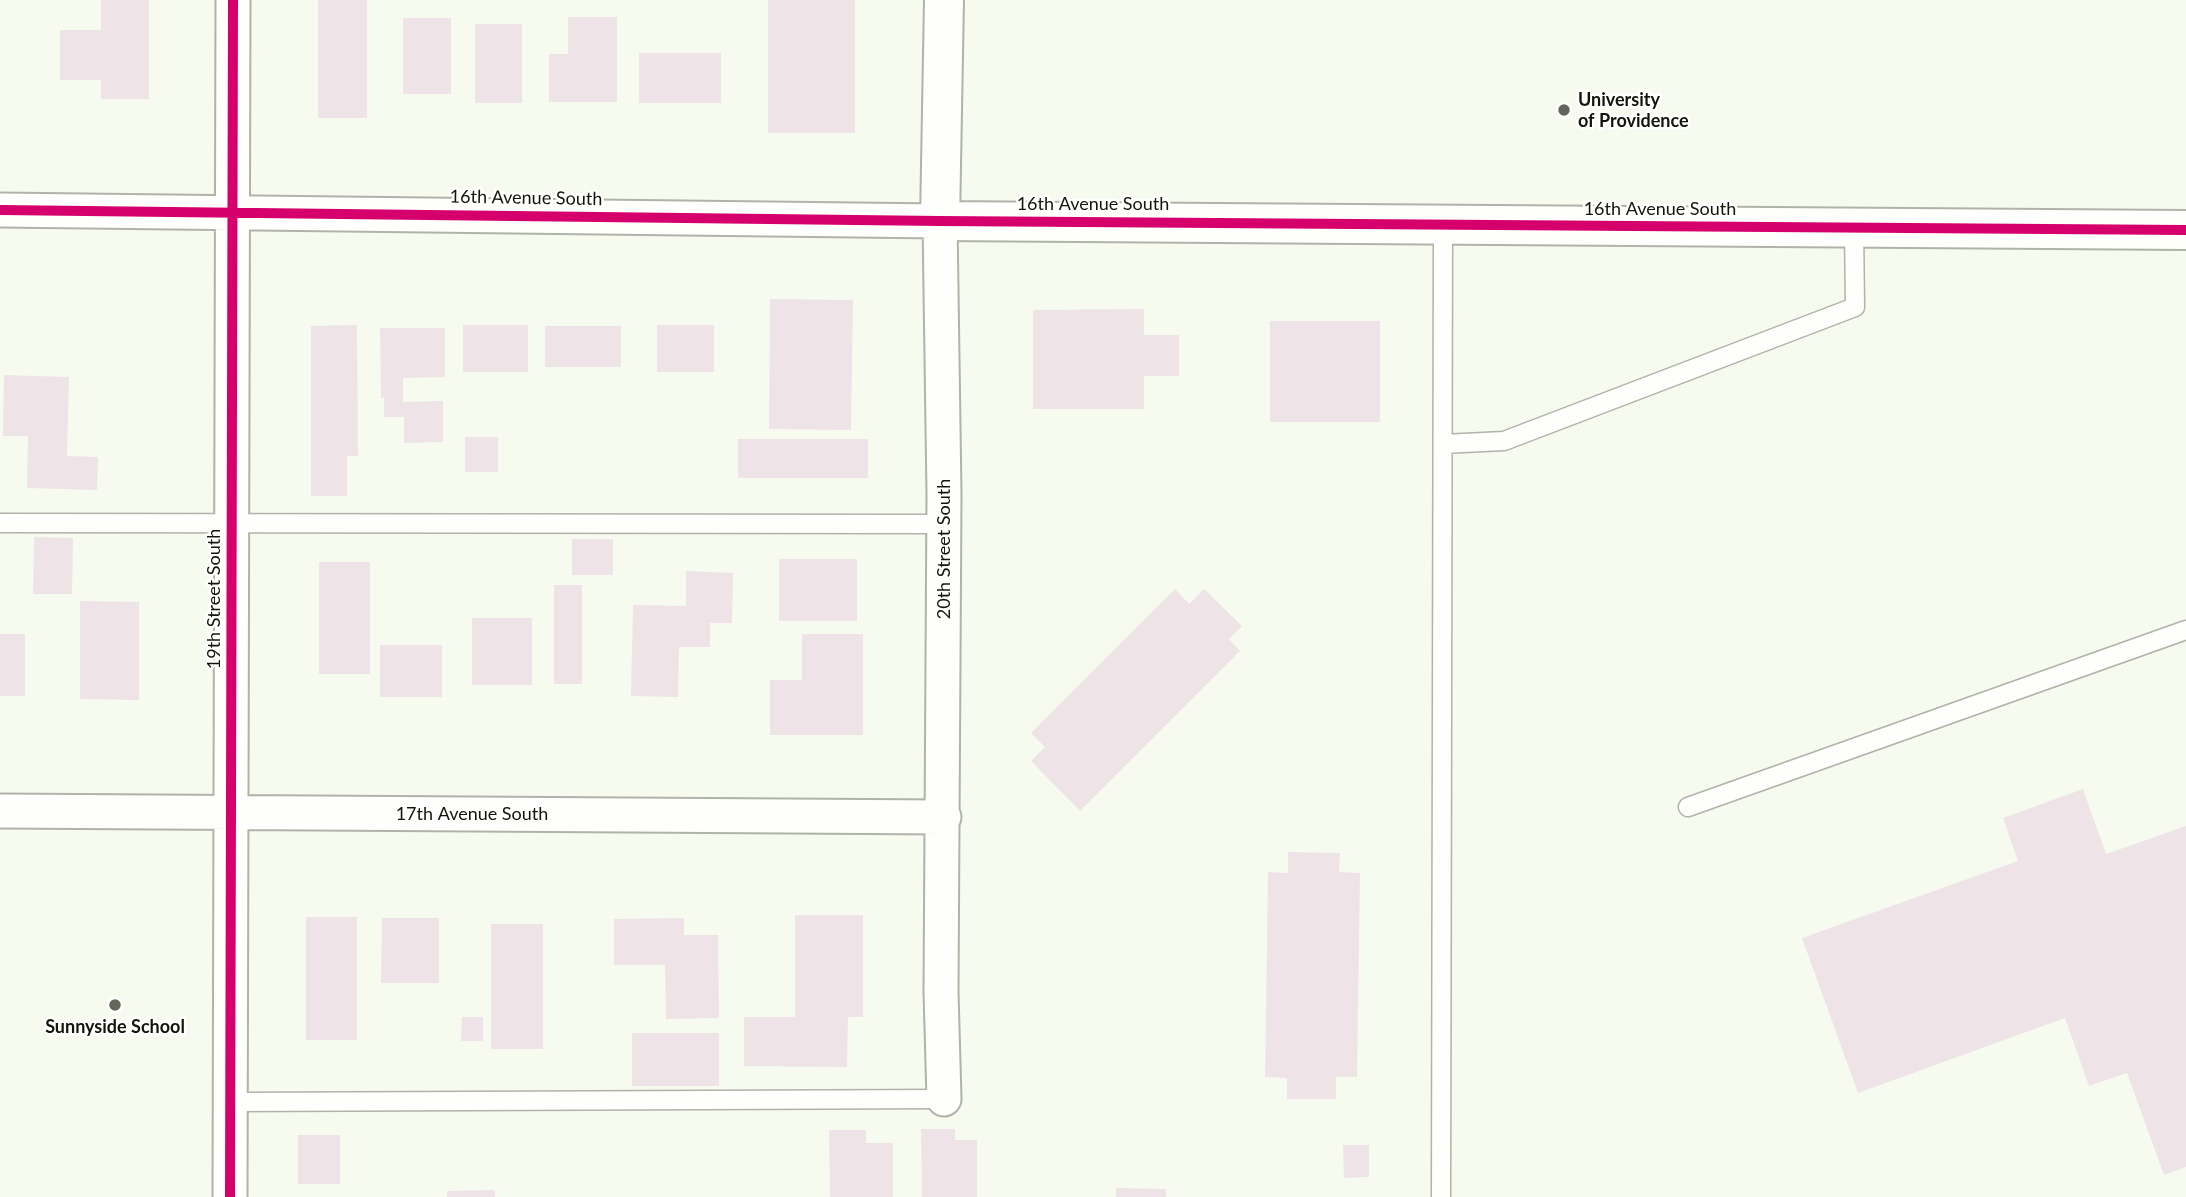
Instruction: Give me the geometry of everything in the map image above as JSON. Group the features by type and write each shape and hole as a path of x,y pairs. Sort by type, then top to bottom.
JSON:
{"street":[{"name":"19th Street South","path":"230,1197 233,0"},
{"name":"20th Street South","path":"944,0 940,221 944,524 941,992 944,1098"},
{"name":"16th Avenue South","path":"0,210 940,221 2186,230"},
{"name":"17th Avenue South","path":"0,811 944,817"}],"lane":[{"path":"1441,1197 1443,224"},
{"path":"1443,444 1504,441 1855,307 1854,228"},
{"path":"0,523 944,524"},
{"path":"1688,807 2186,630"},
{"path":"232,1102 944,1098"}],"building":[{"path":"101,0 149,0 149,99 101,99 101,80 60,80 60,30 101,30"},
{"path":"318,0 367,0 367,118 318,118"},
{"path":"768,0 855,0 855,133 768,133"},
{"path":"568,17 617,17 617,102 549,102 549,54 568,54"},
{"path":"403,18 451,18 451,94 403,94"},
{"path":"475,24 522,24 522,103 475,103"},
{"path":"639,53 721,53 721,103 639,103"},
{"path":"770,299 853,300 851,430 769,429"},
{"path":"1144,309 1144,335 1179,335 1179,376 1144,376 1144,409 1033,409 1033,310"},
{"path":"1270,321 1380,321 1380,422 1270,422"},
{"path":"357,325 358,456 347,456 347,496 311,496 311,326"},
{"path":"463,325 528,325 528,372 463,372"},
{"path":"657,325 714,325 714,372 657,372"},
{"path":"545,326 621,326 621,367 545,367"},
{"path":"380,328 445,328 445,377 403,378 403,402 443,401 443,442 404,443 404,417 384,417 384,398 381,398"},
{"path":"4,375 69,377 67,456 98,457 97,490 27,488 28,436 3,436"},
{"path":"465,437 498,437 498,472 465,472"},
{"path":"738,439 868,439 868,478 738,478"},
{"path":"34,537 73,538 72,594 33,594"},
{"path":"572,539 613,539 613,575 572,575"},
{"path":"779,559 857,559 857,621 779,621"},
{"path":"319,562 370,562 370,674 319,674"},
{"path":"686,571 733,573 732,623 710,623 710,647 679,647 678,697 631,696 633,605 686,606"},
{"path":"554,585 582,585 582,684 554,684"},
{"path":"1175,589 1189,604 1204,589 1242,626 1229,639 1240,651 1080,811 1031,761 1045,747 1031,733"},
{"path":"80,601 139,602 139,700 80,699"},
{"path":"472,618 532,618 532,685 472,685"},
{"path":"0,634 25,634 25,696 0,696"},
{"path":"802,634 863,634 863,735 770,735 770,680 802,680"},
{"path":"380,645 442,645 442,697 380,697"},
{"path":"2083,789 2106,854 2186,826 2186,1167 2164,1175 2127,1073 2089,1086 2065,1018 1858,1093 1802,938 2018,861 2003,818"},
{"path":"1288,852 1340,853 1339,872 1360,873 1357,1077 1336,1077 1336,1099 1287,1099 1287,1078 1265,1077 1268,872 1288,873"},
{"path":"795,915 863,915 863,1017 848,1017 847,1067 744,1066 744,1017 795,1017"},
{"path":"306,917 357,917 357,1040 306,1040"},
{"path":"382,918 439,918 439,983 381,983"},
{"path":"684,918 684,935 718,935 719,1018 666,1019 665,965 614,965 614,919"},
{"path":"491,924 543,924 543,1049 491,1049"},
{"path":"462,1017 483,1017 483,1041 461,1041"},
{"path":"632,1033 719,1033 719,1086 632,1086"},
{"path":"921,1129 955,1129 955,1140 977,1140 977,1197 922,1197"},
{"path":"829,1130 866,1130 866,1143 893,1143 893,1197 830,1197"},
{"path":"298,1135 340,1135 340,1184 298,1184"},
{"path":"1343,1145 1369,1145 1369,1177 1344,1178"},
{"path":"1116,1188 1166,1189 1166,1197 1116,1197"},
{"path":"495,1190 495,1197 447,1197 447,1191"}],"cycle path":[{"path":"230,1197 233,0"},
{"path":"0,210 940,221 2186,230"}],"place":[{"name":"University of Providence","path":"1564,110"},
{"name":"Sunnyside School","path":"115,1005"}]}
